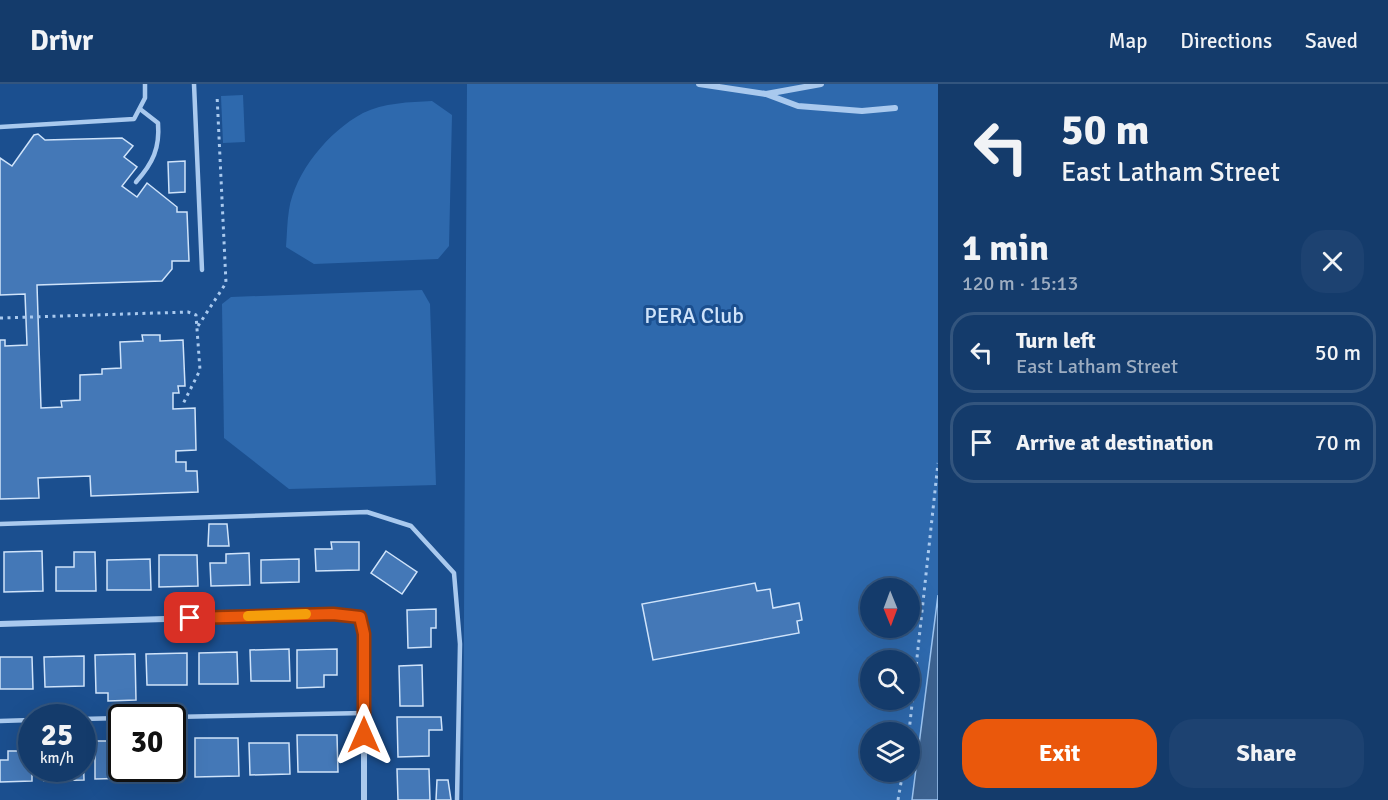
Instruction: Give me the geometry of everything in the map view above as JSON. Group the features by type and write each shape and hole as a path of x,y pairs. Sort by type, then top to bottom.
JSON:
{"street":[{"path":"699,84 766,94 798,106 862,111 895,108"},
{"path":"766,94 821,84"},
{"path":"0,624 333,614 360,617 364,634 364,800"}],"lane":[{"path":"0,127 134,119 146,98 145,84"},
{"path":"194,84 202,270"},
{"path":"136,182 150,166 159,145 158,123 140,109"},
{"path":"0,524 367,512 411,526 454,573 460,644 457,800"},
{"path":"186,717 364,713"},
{"path":"0,721 18,720"}],"path":[{"path":"197,328 226,283 217,95"},
{"path":"0,318 188,312 196,315 200,370 182,406"},
{"path":"911,722 916,690 938,463"},
{"path":"898,800 901,782"}],"green space":[{"name":"PERA Club","path":"467,84 938,84 938,800 463,800"},
{"path":"243,95 245,142 223,143 221,96"},
{"path":"432,101 452,115 449,246 438,259 314,264 286,247 288,215 298,181 316,154 338,130 363,113 379,107"},
{"path":"422,290 430,304 436,485 289,489 224,438 222,304 231,297"}],"shaded area":[{"path":"938,595 938,800 912,800 914,782 920,782 920,737"}],"building":[{"path":"38,134 45,140 122,138 133,146 124,157 137,167 122,186 137,197 147,183 177,207 177,212 187,212 189,261 172,261 172,269 162,281 37,285 41,408 62,407 61,401 80,400 80,375 102,374 102,369 121,368 120,342 143,341 142,335 160,335 160,341 183,340 185,386 178,386 179,393 173,393 173,409 195,408 196,450 176,451 176,462 186,462 186,471 197,471 198,492 91,496 90,476 38,478 39,498 0,499 0,340 5,340 5,346 27,345 25,294 0,295 0,158 12,166 34,135"},
{"path":"185,161 185,192 169,193 168,162"},
{"path":"209,524 227,524 229,546 208,546"},
{"path":"331,542 359,542 359,570 316,571 315,549 332,549"},
{"path":"42,551 43,591 4,592 4,552"},
{"path":"386,551 417,572 402,594 371,573"},
{"path":"74,552 95,552 96,591 56,591 56,567 74,567"},
{"path":"249,553 250,585 211,586 210,563 226,563 226,554"},
{"path":"159,555 197,555 198,586 159,587"},
{"path":"150,559 151,590 107,590 107,560"},
{"path":"299,559 299,582 261,583 261,560"},
{"path":"755,583 757,591 770,589 773,608 799,603 802,620 797,621 799,633 653,660 642,604"},
{"path":"436,609 436,628 431,628 431,647 408,648 407,610"},
{"path":"289,649 290,681 251,681 250,650"},
{"path":"337,649 337,675 324,675 324,687 297,688 297,650"},
{"path":"237,652 238,684 199,684 199,653"},
{"path":"187,653 187,685 147,685 146,654"},
{"path":"135,654 136,700 108,701 108,693 96,693 95,655"},
{"path":"84,656 84,686 45,687 44,657"},
{"path":"0,657 32,657 33,689 0,689"},
{"path":"422,665 423,706 400,706 399,666"},
{"path":"397,717 441,717 442,730 429,730 429,756 398,757"},
{"path":"297,735 337,735 338,772 298,772"},
{"path":"195,738 238,738 239,776 195,777"},
{"path":"96,741 108,741 108,779 96,779"},
{"path":"249,743 289,743 290,774 250,775"},
{"path":"8,751 18,751 18,781 0,782 0,760 8,760"},
{"path":"397,769 429,769 430,800 398,800"},
{"path":"437,780 448,780 451,800 436,800"}],"slow traffic":[{"path":"248,616 306,614"}],"route":[{"path":"190,618 333,614 360,617 364,634 364,735"}]}
